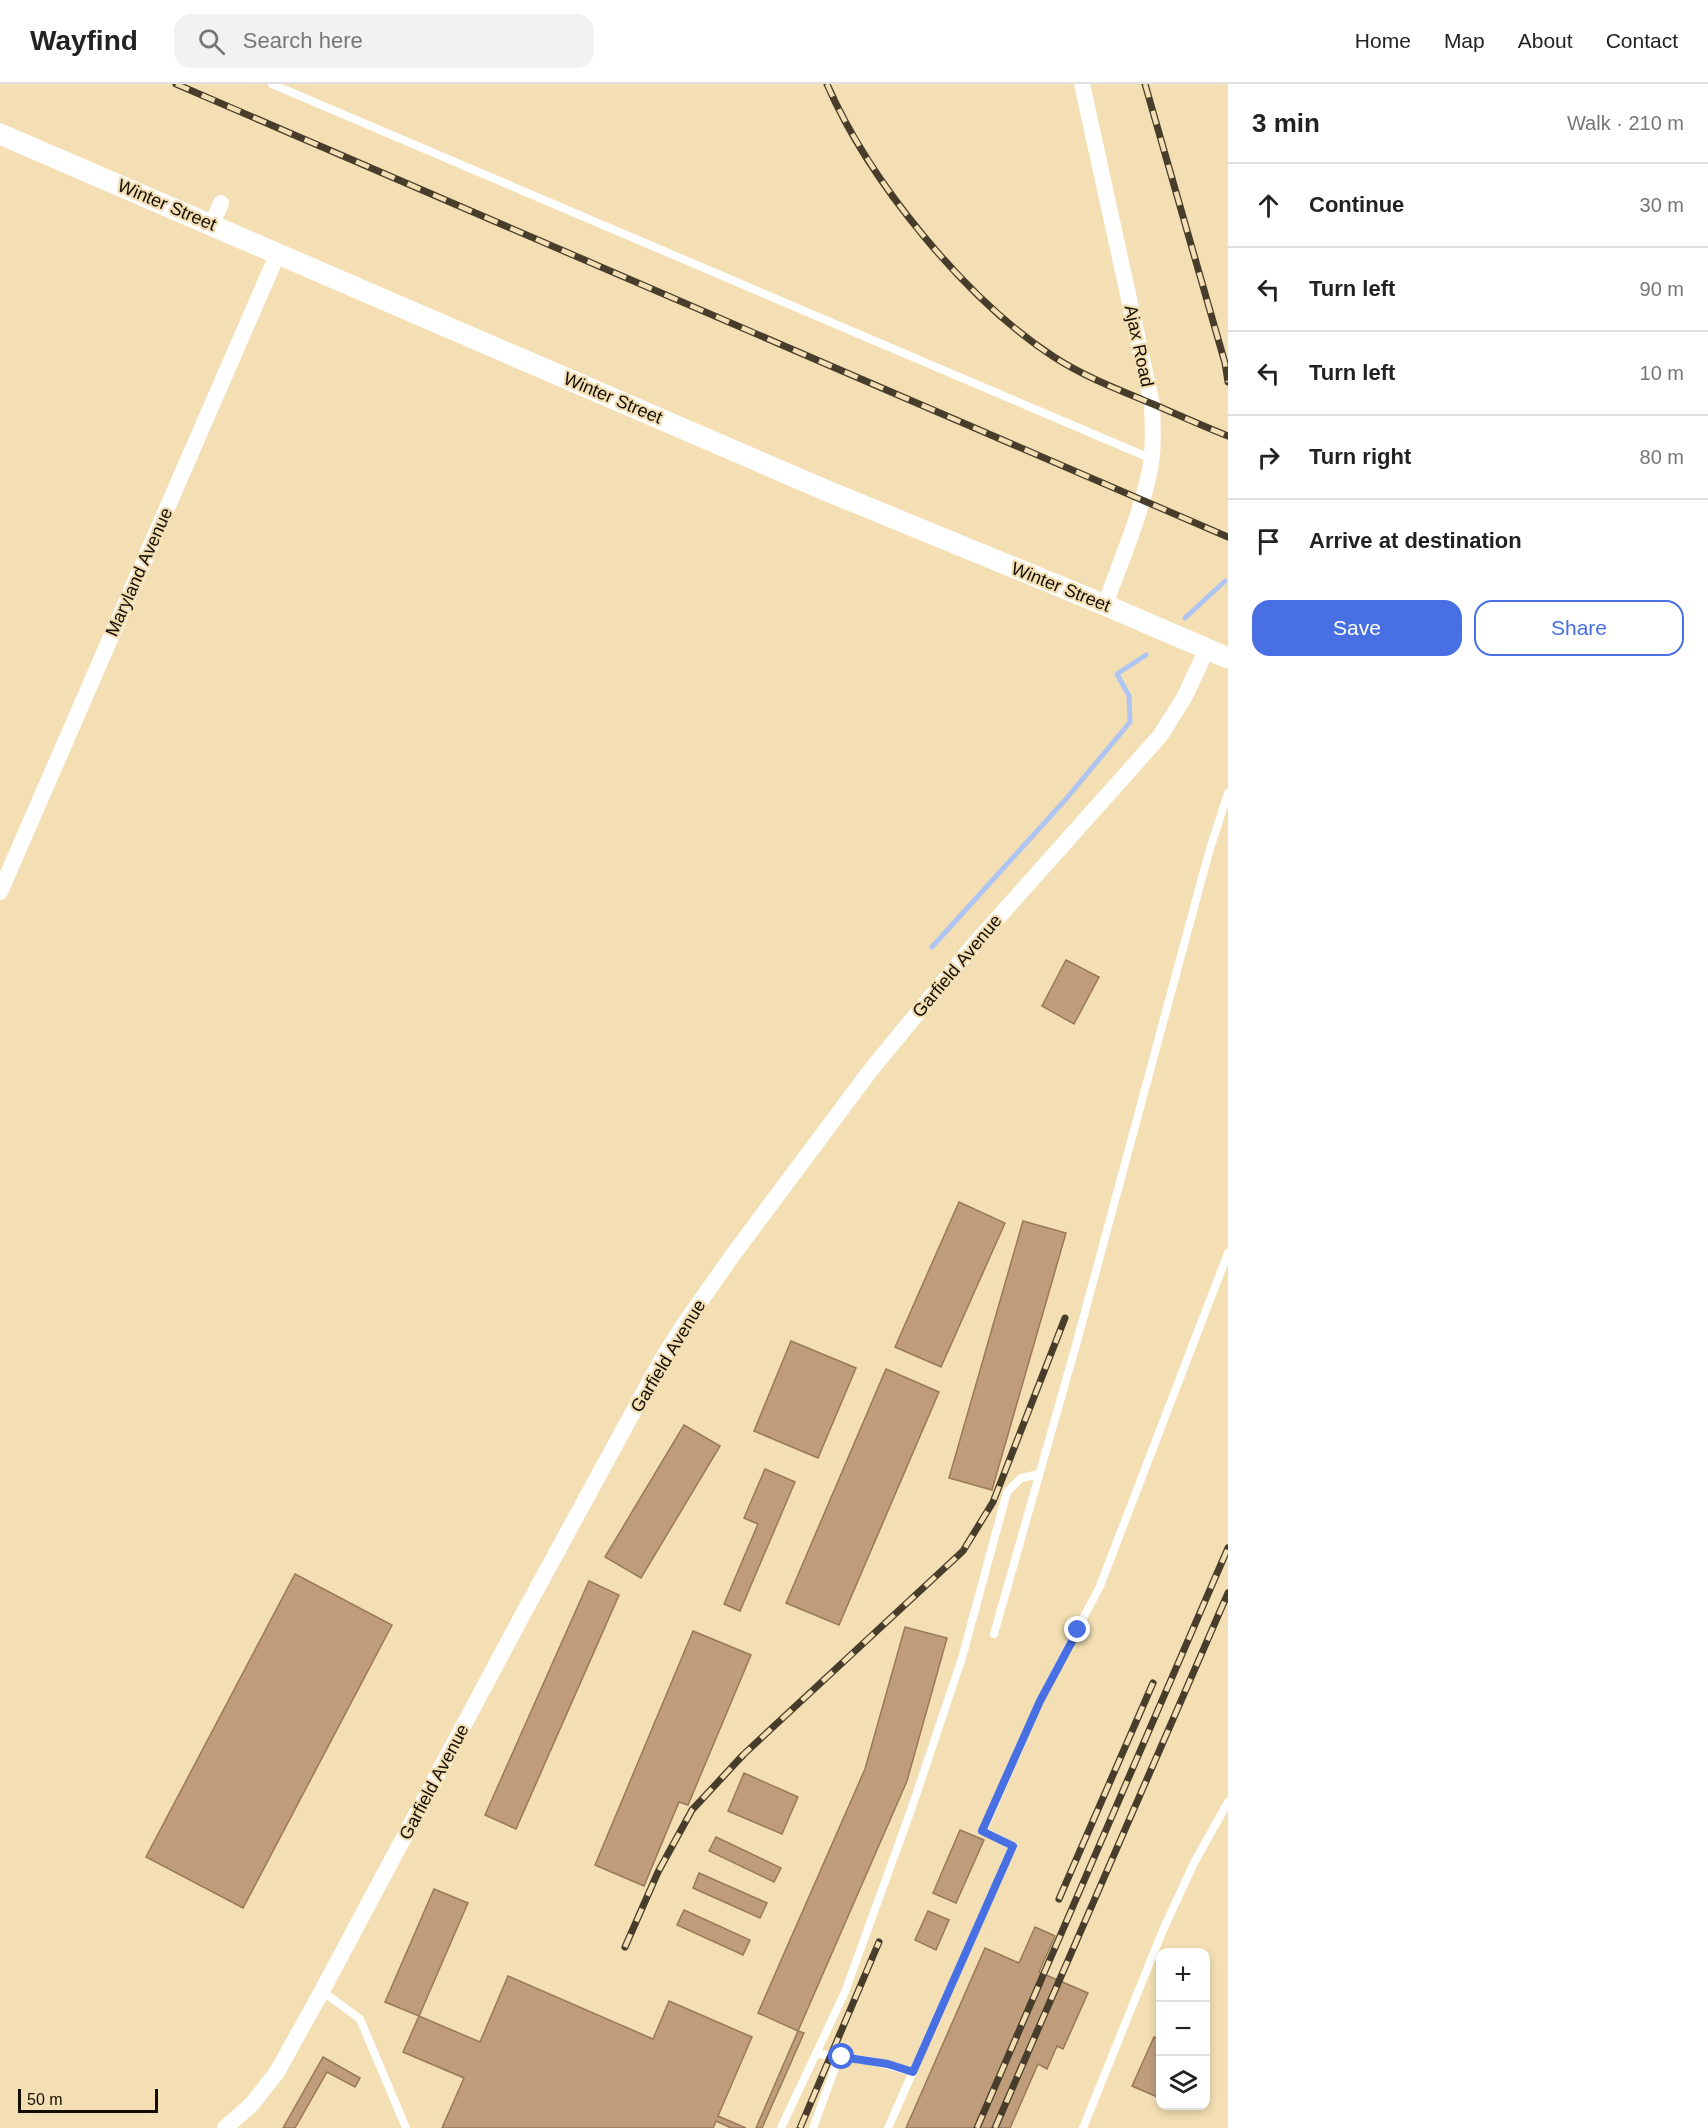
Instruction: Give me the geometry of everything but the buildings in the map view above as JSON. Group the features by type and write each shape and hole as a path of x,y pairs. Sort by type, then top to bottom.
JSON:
{"street":[{"name":"Ajax Road","path":"1082,84 1152,404 1154,435 1152,459 1142,499 1105,605"},
{"name":"Winter Street","path":"0,134 825,490 1228,658"},
{"path":"212,224 221,203"},
{"name":"Maryland Avenue","path":"0,892 278,253"},
{"name":"Garfield Avenue","path":"225,2128 252,2104 277,2072 522,1616 662,1359 685,1323 814,1145 908,1025 1014,898 1160,736 1184,698 1207,649"}],"lane":[{"path":"272,84 290,88 1152,459"},
{"path":"994,1634 1076,1345 1209,852 1228,793"},
{"path":"888,2128 1013,1846 982,1831 1040,1701 1103,1579 1228,1253"},
{"path":"781,2128 818,2054 852,1973 928,1763 962,1658 1007,1492 1021,1478 1039,1474"},
{"path":"1083,2128 1163,1930 1194,1863 1228,1802"},
{"path":"322,1991 360,2019 406,2128"},
{"path":"818,2054 888,2064 913,2072"},
{"path":"813,2128 839,2057"}],"waterway":[{"path":"1185,618 1225,581"},
{"path":"932,947 1066,799 1130,722 1129,696 1117,674 1146,655"}],"railway":[{"path":"176,84 1228,537"},
{"path":"827,84 845,121 894,198 923,236 987,304 1021,333 1078,371 1228,436"},
{"path":"1145,84 1225,363 1228,382"},
{"path":"625,1947 658,1872 692,1810 744,1754 963,1551 993,1502 1065,1318"},
{"path":"977,2128 1228,1548"},
{"path":"995,2128 1228,1593"},
{"path":"1059,1899 1153,1683"},
{"path":"800,2128 879,1942"}],"route":[{"path":"842,2057 888,2064 913,2072 1013,1846 982,1831 1040,1701 1078,1630"}]}
